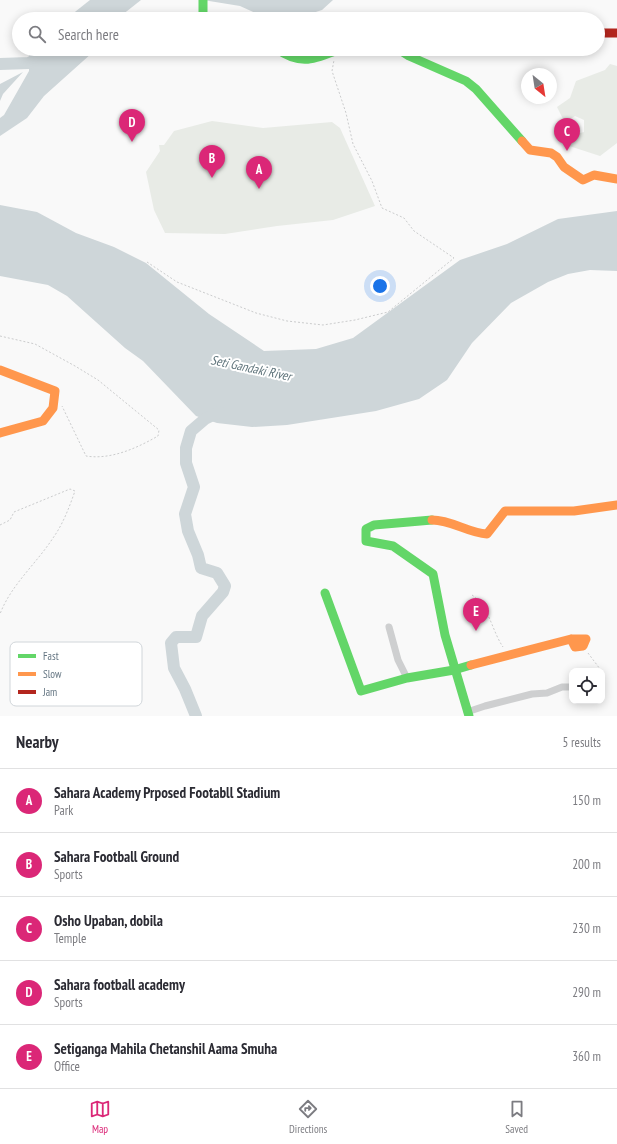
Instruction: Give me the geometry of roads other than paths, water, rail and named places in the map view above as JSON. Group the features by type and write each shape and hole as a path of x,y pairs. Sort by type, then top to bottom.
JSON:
{"street":[{"path":"605,32 617,33"},
{"path":"284,56 297,61 325,56"},
{"path":"407,56 464,79 478,90 483,99 530,150 551,153 557,157 564,167 583,180 594,175 617,179"},
{"path":"0,370 55,391 53,408 42,421 0,433"},
{"path":"569,687 562,687 547,693 532,694 485,706 468,714 454,670 440,617 433,574 417,561 387,544 373,544 366,541 366,529 372,524 421,519 455,524 477,534 487,534 505,511 574,511 617,505"},
{"path":"325,593 361,691 407,678 454,670 471,663 507,656 571,639 586,639 583,646"},
{"path":"389,628 398,660 407,678"}],"water":[{"path":"90,0 141,0 126,12 75,12"},
{"path":"203,0 333,0 322,10 316,12 253,12 240,6"},
{"path":"29,56 89,56 44,96 27,118 0,136 0,118 4,115 29,71"},
{"path":"23,72 3,94 0,101 0,84"},
{"name":"Seti Gandaki River","path":"0,205 37,212 76,233 114,247 146,263 209,314 264,351 316,349 353,338 460,260 507,244 558,219 617,211 617,271 590,270 568,274 548,282 511,303 472,343 447,380 419,399 376,411 287,425 252,427 217,423 196,416 143,361 125,348 67,296 48,285 0,276"}],"waterway":[{"path":"0,64 29,63 42,56"},
{"path":"196,716 185,689 174,668 171,643 176,637 196,637 202,616 223,592 225,586 217,573 201,568 198,555 188,531 185,514 194,487 186,463 186,448 191,431 205,419 219,412"}],"place":[{"name":"Sahara football academy","path":"132,142"},
{"name":"Osho Upaban, dobila","path":"567,151"},
{"name":"Sahara Football Ground","path":"212,178"},
{"name":"Sahara Academy Prposed Footabll Stadium","path":"259,189"},
{"name":"Setiganga Mahila Chetanshil Aama Smuha","path":"476,631"}]}
